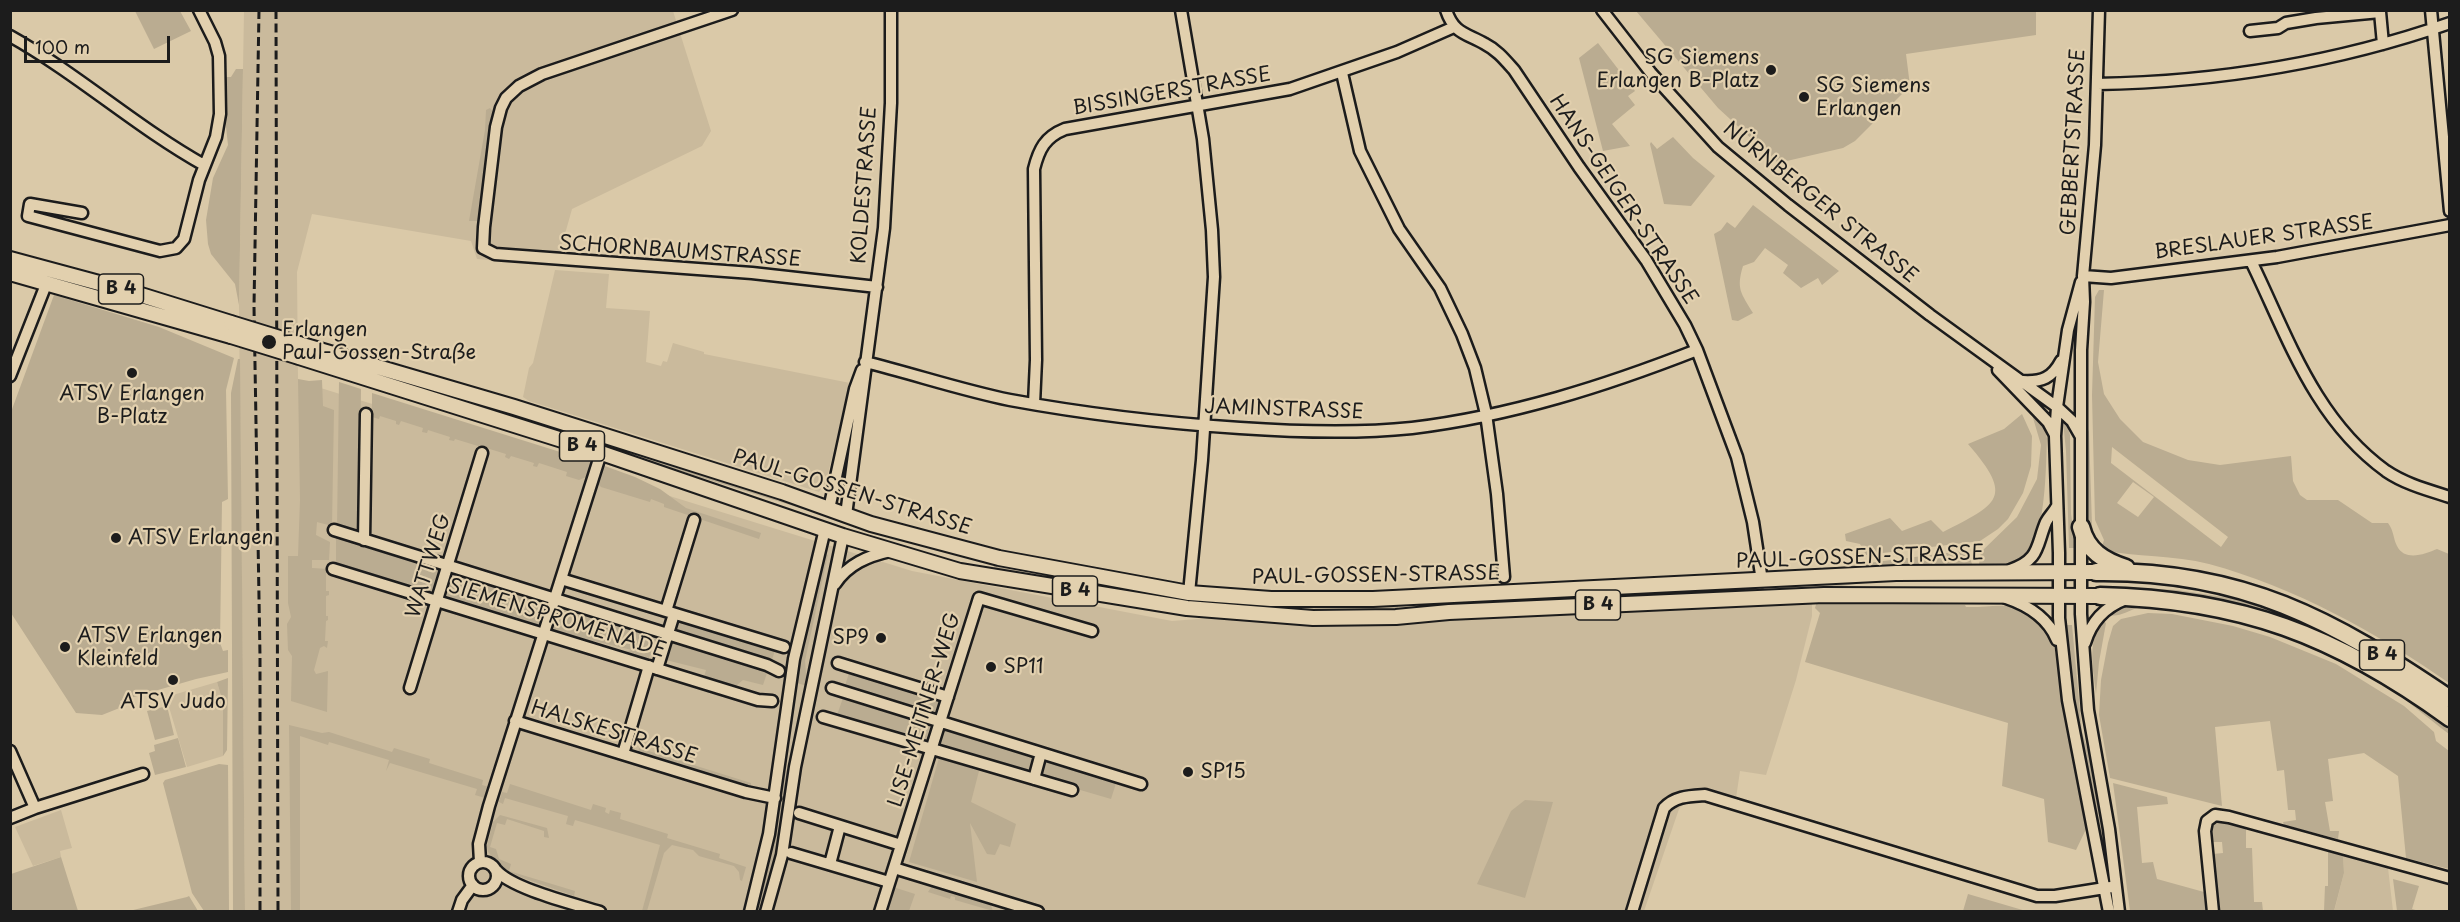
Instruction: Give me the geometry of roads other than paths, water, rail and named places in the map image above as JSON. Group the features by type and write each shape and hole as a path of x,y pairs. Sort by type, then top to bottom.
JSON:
{"highway":[{"path":"2081,527 2084,539 2090,548 2102,558 2139,573"},
{"name":"B 4","path":"2088,572 2183,576 2218,583 2287,605 2348,634 2450,699"},
{"name":"B 4","path":"2100,596 2138,596 2187,601 2239,612 2318,639 2384,673 2450,718"}],"main road":[{"name":"PAUL-GOSSEN-STRASSE","path":"10,259 125,290 231,329 843,536 960,571 999,578 1187,608 1313,618 1380,617 1775,597 2100,596"},
{"name":"PAUL-GOSSEN-STRASSE","path":"10,273 231,329"},
{"name":"PAUL-GOSSEN-STRASSE","path":"299,351 502,404 871,524 999,558 1189,593 1271,599 1380,599 1896,573 2088,572"},
{"path":"498,420 502,404"},
{"path":"825,529 829,509"},
{"name":"KOLDESTRASSE","path":"843,536 846,515"},
{"path":"999,558 992,561 991,567 999,578"},
{"path":"1380,599 1387,604 1387,608 1380,617"}],"street":[{"path":"82,213 30,204 28,216 160,251 173,250 184,239 204,165 216,137 220,114 220,65 215,42 199,10"},
{"name":"SCHORNBAUMSTRASSE","path":"732,10 542,74 519,86 506,98 497,120 483,248 495,254 752,273 877,287"},
{"name":"KOLDESTRASSE","path":"846,515 884,224 891,114 891,10"},
{"path":"1181,10 1206,173 1214,277 1189,593"},
{"path":"1446,10 1454,27"},
{"name":"NÜRNBERGER STRASSE","path":"1602,10 1651,73 1718,147 1797,212 1983,355 2057,407 2072,421 2080,435"},
{"name":"GEBBERTSTRASSE","path":"2080,435 2083,276 2095,145 2099,10"},
{"path":"2431,10 2450,211"},
{"path":"2250,32 2278,28 2286,23 2316,18 2380,12 2383,44"},
{"path":"2097,84 2225,75 2383,44 2450,23"},
{"name":"BISSINGERSTRASSE","path":"1034,404 1036,349 1034,169 1043,143 1065,129 1290,89 1342,73 1454,27"},
{"name":"HANS-GEIGER-STRASSE","path":"1454,27 1502,56 1514,70 1670,297 1696,350 1737,457 1753,522 1762,581"},
{"path":"10,36 67,73 131,120 204,165"},
{"path":"1342,73 1360,151 1399,230 1440,288 1452,310 1472,359 1486,414 1497,494 1504,578"},
{"name":"BRESLAUER STRASSE","path":"2083,276 2111,278 2251,261 2450,225"},
{"path":"2251,261 2315,395 2342,431 2387,472 2417,487 2450,497"},
{"name":"GEBBERTSTRASSE","path":"2057,506 2055,436 2057,407 2074,300 2083,276"},
{"path":"10,376 47,282"},
{"name":"JAMINSTRASSE","path":"866,362 944,384 1034,404 1204,425 1311,432 1413,428 1539,403 1610,383 1696,350"},
{"path":"2023,381 2040,381 2049,378 2060,364 2064,352"},
{"name":"NÜRNBERGER STRASSE","path":"1983,355 2048,422 2055,436"},
{"name":"KOLDESTRASSE","path":"829,509 855,390 866,362"},
{"path":"364,540 366,414"},
{"path":"2080,435 2081,550 2088,572 2081,595 2083,655 2088,710 2117,886 2119,912"},
{"name":"WATTWEG","path":"410,688 482,453"},
{"path":"515,721 601,453"},
{"path":"2004,572 2020,567 2034,556 2046,523 2057,506"},
{"path":"2057,506 2060,648 2109,912"},
{"path":"623,754 653,668 668,634 670,613 694,520"},
{"path":"750,912 769,834 794,659 825,529"},
{"name":"SIEMENSPROMENADE","path":"334,530 779,671"},
{"path":"767,909 782,855 795,767 843,536"},
{"path":"833,587 854,565 870,556 890,551"},
{"name":"SIEMENSPROMENADE","path":"333,569 758,700 771,701"},
{"name":"SIEMENSPROMENADE","path":"561,579 784,647"},
{"name":"PAUL-GOSSEN-STRASSE","path":"1994,595 2014,601 2037,614 2054,631 2060,648"},
{"path":"2083,655 2091,627 2101,614 2114,604 2138,596"},
{"name":"LISE-MEITNER-WEG","path":"880,912 979,598 1092,631"},
{"path":"838,663 948,697"},
{"path":"832,688 1141,784"},
{"path":"823,717 1072,790"},
{"name":"HALSKESTRASSE","path":"480,862 479,844 515,721 746,792 775,798"},
{"path":"781,749 784,762 795,767"},
{"path":"10,751 35,808"},
{"path":"1034,778 1041,753"},
{"path":"10,818 143,774"},
{"path":"1632,912 1661,816 1668,804 1680,798 1705,795 2037,896 2055,896 2117,886"},
{"path":"799,813 901,845"},
{"path":"2213,912 2205,831 2207,821 2215,815 2450,878"},
{"path":"830,864 840,826"},
{"path":"791,853 889,882"},
{"path":"533,890 499,887 480,889 473,885 469,872 473,865 488,862 502,876 533,890 600,912"},
{"path":"894,868 1038,912"},
{"path":"489,889 497,879 496,870"},
{"path":"459,912 462,900 473,885"}],"railway":[{"path":"259,10 254,306 260,656 260,912"},
{"path":"276,10 278,912"}],"place":[{"name":"SG Siemens Erlangen B-Platz","path":"1771,70"},
{"name":"SG Siemens Erlangen","path":"1804,97"},
{"name":"Erlangen Paul-Gossen-Straße","path":"269,342"},
{"name":"ATSV Erlangen B-Platz","path":"132,373"},
{"name":"ATSV Erlangen","path":"116,538"},
{"name":"SP9","path":"881,638"},
{"name":"ATSV Erlangen Kleinfeld","path":"65,647"},
{"name":"SP11","path":"991,667"},
{"name":"ATSV Judo","path":"173,680"},
{"name":"SP15","path":"1188,772"}]}
